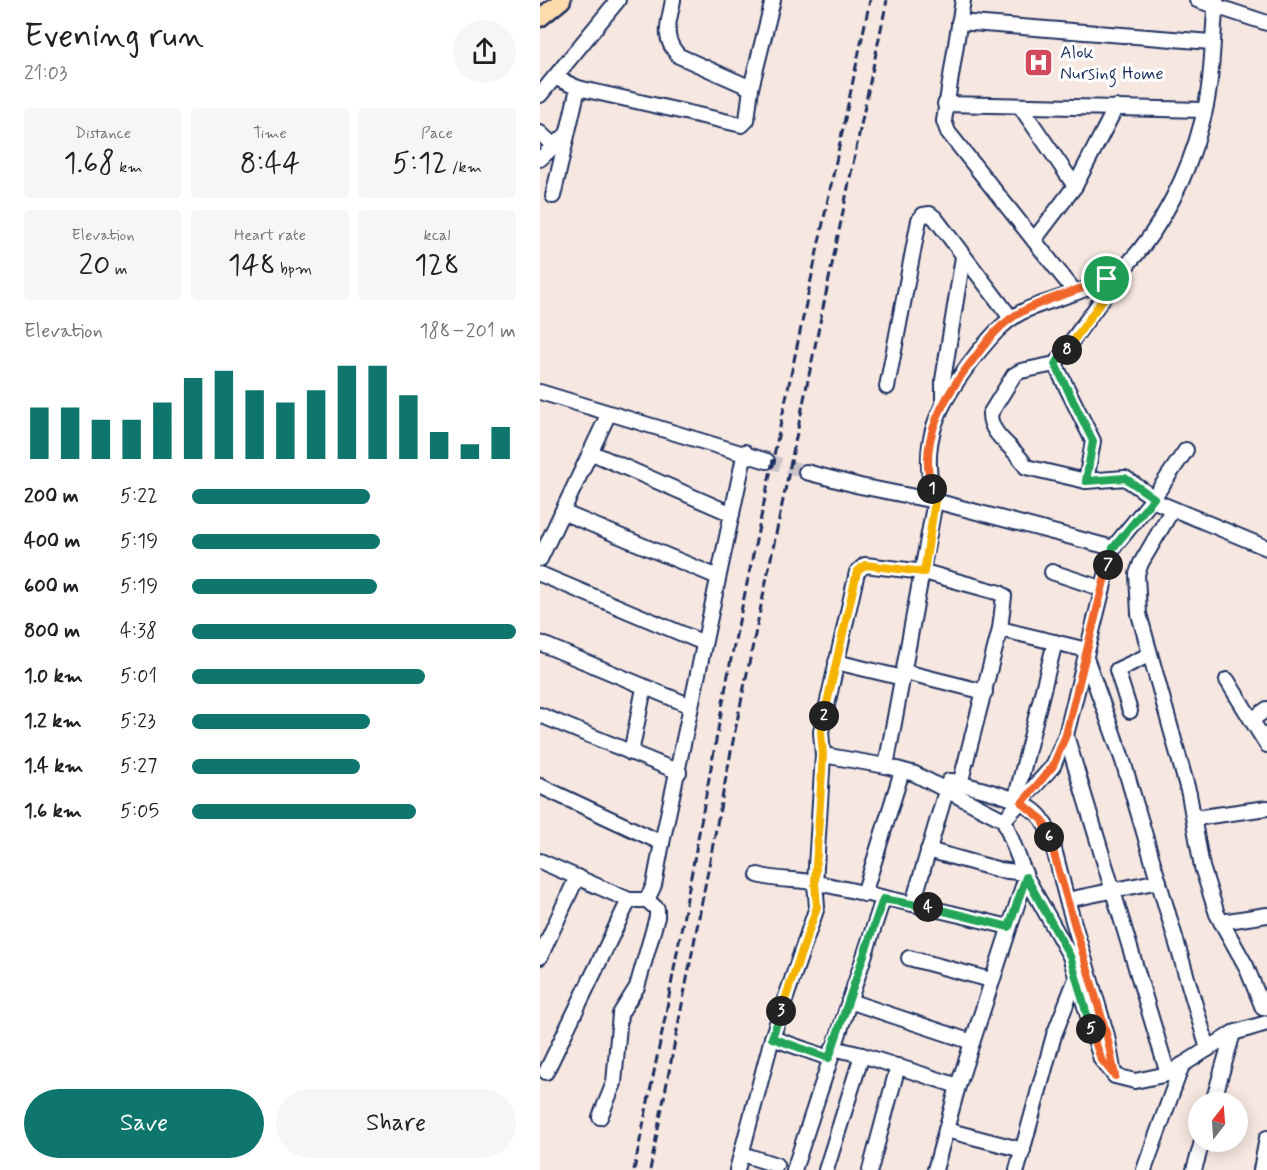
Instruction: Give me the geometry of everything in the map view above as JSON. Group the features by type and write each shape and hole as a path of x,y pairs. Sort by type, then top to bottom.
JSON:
{"main road":[{"path":"540,18 560,1"}],"street":[{"path":"540,95 618,0"},
{"path":"673,0 667,38 670,47 679,56 751,88"},
{"path":"555,78 578,88 742,125 747,120 751,88 773,0"},
{"path":"963,0 945,104 944,121 948,132 1075,292"},
{"path":"1197,0 1216,2 1267,23"},
{"path":"1216,2 1204,110 1187,167 1173,198 1055,364 1021,371 1014,375 990,414 990,422 993,429 1022,459 1026,467 1086,481 1125,478 1172,510 1267,548"},
{"path":"959,22 1211,42"},
{"path":"554,196 578,88"},
{"path":"945,104 1204,110"},
{"path":"1020,105 1075,186"},
{"path":"1034,240 1075,186 1116,107"},
{"path":"540,133 554,146"},
{"path":"540,159 567,133"},
{"path":"887,387 918,220 923,215 930,214 935,218 1011,318"},
{"path":"943,402 943,380 963,257"},
{"path":"886,766 924,572 935,501 928,471 928,452 932,430 943,402 954,383 996,331 1011,318 1075,292 1125,268"},
{"path":"1055,364 1093,441 1086,481"},
{"path":"540,392 608,415 745,452 767,461"},
{"path":"540,559 608,415"},
{"path":"1004,820 1053,766 1066,735 1073,697 1087,654 1113,548 1153,499 1186,450"},
{"path":"590,452 732,514"},
{"path":"647,900 654,885 679,772 745,452"},
{"path":"806,472 860,486 935,501 1113,548"},
{"path":"952,785 1004,820 1025,875 1070,956 1101,1059 1115,1076 1135,1081 1168,1074 1233,1033 1267,1023 1265,1008 1246,966 1221,922 1202,867 1194,818 1173,733 1139,614 1137,574 1145,553 1172,510"},
{"path":"562,512 718,577"},
{"path":"737,1170 772,1038 817,907 815,883 823,755 821,732 860,567 865,565 924,572 1000,593 1005,601 985,692 928,850 913,903"},
{"path":"1052,572 1103,589"},
{"path":"540,574 704,643"},
{"path":"999,629 1055,642 1087,654"},
{"path":"1018,802 1055,642"},
{"path":"540,643 691,706"},
{"path":"1087,654 1123,761 1208,1049"},
{"path":"1130,711 1118,669 1149,655"},
{"path":"836,663 985,692"},
{"path":"1227,680 1267,745"},
{"path":"631,753 644,688"},
{"path":"1253,719 1267,709"},
{"path":"540,715 679,772"},
{"path":"1066,735 1168,1074"},
{"path":"823,755 886,766 1018,802 1043,820 1107,1036 1115,1076"},
{"path":"864,894 908,773"},
{"path":"540,786 662,843"},
{"path":"1194,818 1267,808"},
{"path":"928,850 1025,875"},
{"path":"540,861 629,900 647,900 657,909 657,917 637,987 620,1014 614,1083 600,1117"},
{"path":"758,875 815,883 883,899 913,903 1009,927"},
{"path":"935,1170 958,1086 1025,875"},
{"path":"540,957 577,877"},
{"path":"1067,900 1159,881"},
{"path":"742,1154 776,1168 793,1170 883,899"},
{"path":"546,1072 629,900"},
{"path":"1221,922 1267,915"},
{"path":"909,958 991,980"},
{"path":"1017,1170 1054,1035 1077,976"},
{"path":"849,1001 972,1042"},
{"path":"1216,1092 1233,1033"},
{"path":"772,1038 831,1053 862,1055 958,1086"},
{"path":"826,1170 862,1055"},
{"path":"1145,1170 1182,1065"},
{"path":"870,1170 898,1066"},
{"path":"946,1130 1023,1150"},
{"path":"1261,1170 1267,1138"},
{"path":"1194,1170 1199,1152"}],"tunnel":[{"path":"767,461 806,472"}],"railway":[{"path":"634,1170 665,1018 730,664 870,0"},
{"path":"650,1170 735,731 887,0"}],"place":[{"name":"Alok Nursing Home","path":"1039,62"}],"route":[{"path":"1125,268 1055,364 1093,441 1086,481 1125,478 1154,498 1113,548 1086,658 1073,697 1066,735 1053,766 1022,803 1043,820 1046,828 1107,1036 1115,1076 1101,1059 1070,956 1026,877 1009,927 913,903 883,899 829,1058 772,1038 817,907 815,883 823,755 821,732 857,572 865,565 924,572 935,501 928,471 928,452 932,430 943,402 954,383 996,331 1011,318 1107,279 1125,268"}]}
